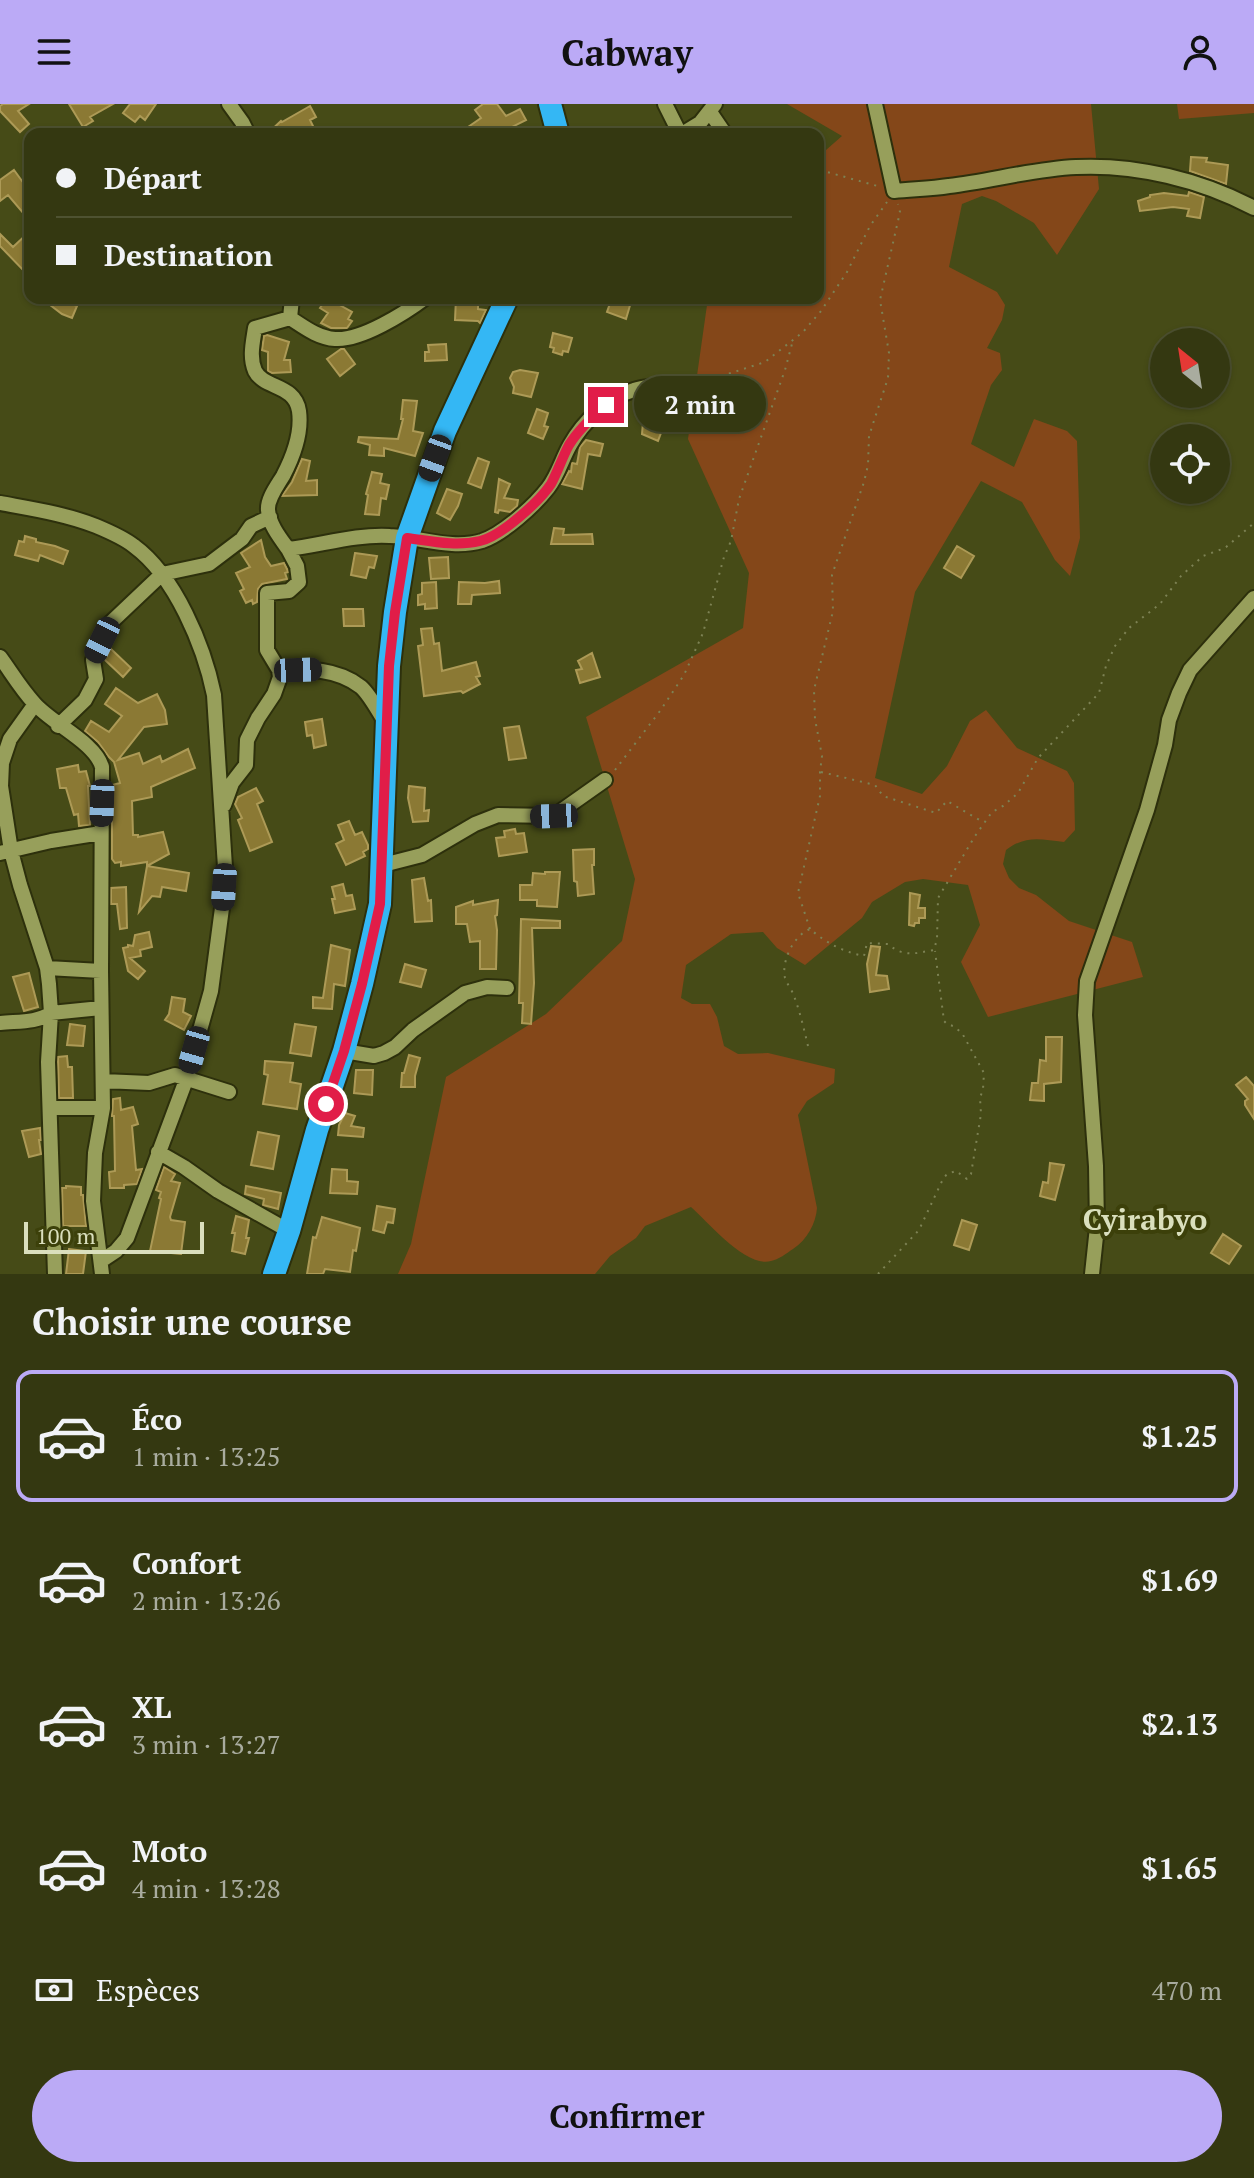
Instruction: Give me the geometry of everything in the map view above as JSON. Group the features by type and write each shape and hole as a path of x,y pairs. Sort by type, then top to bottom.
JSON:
{"highway":[{"path":"550,104 556,128"},
{"path":"274,1274 344,1051 375,933 383,865 392,639 407,538 445,431 504,304"}],"street":[{"path":"229,104 245,128"},
{"path":"665,104 678,128"},
{"path":"875,104 894,191 1078,167 1122,169 1159,174 1201,186 1254,208"},
{"path":"691,128 700,123 712,108 722,128"},
{"path":"290,318 291,304"},
{"path":"290,318 312,333 336,339 365,332 398,317 416,304"},
{"path":"222,812 232,783 246,765 247,740 274,694 280,677 267,650 267,593 289,591 299,582 297,566 275,531 268,510 300,430 299,406 285,389 266,382 256,373 251,353 255,328 290,318"},
{"path":"288,549 339,539 390,535 445,544 481,541 516,520 548,488 561,467 568,447 582,427 606,405 630,391 694,383"},
{"path":"0,503 96,526 134,546 162,574 185,614 210,677 215,711 225,867 211,991 186,1080 154,1170 127,1238 102,1267"},
{"path":"58,726 85,700 96,679 93,660 105,628 162,574 209,564 242,539 251,526 270,517"},
{"path":"1092,1274 1097,1227 1096,1166 1085,1015 1087,981 1147,810 1169,720 1179,693 1190,670 1254,598"},
{"path":"0,657 35,704 58,726 90,748 101,762 103,773 103,1108 95,1153 93,1201 102,1267"},
{"path":"279,670 317,669 343,677 362,688 388,726"},
{"path":"35,704 6,733 1,786 5,852 20,885 47,968 51,1013 48,1062 55,1274"},
{"path":"383,865 422,855 475,824 498,815 554,816 605,780"},
{"path":"5,852 101,833"},
{"path":"47,968 101,971"},
{"path":"344,1051 374,1056 384,1053 465,993 487,987 507,988"},
{"path":"0,1023 32,1021 51,1013 101,1008"},
{"path":"103,1081 149,1083 175,1075 229,1092"},
{"path":"51,1108 103,1108"},
{"path":"158,1152 218,1191 289,1231"}],"path":[{"path":"824,168 827,172 894,191"},
{"path":"694,383 765,362 803,332 847,272 870,226 894,191"},
{"path":"894,191 900,212 880,300 889,353 888,378 869,436 864,482 832,575 833,611 814,690 815,719 822,756 820,796 798,893 810,929 848,953 864,956 867,943 888,944 908,955 934,950"},
{"path":"605,780 618,767 684,675 703,633 731,541 739,499 793,340"},
{"path":"878,1274 919,1230 947,1174 956,1171 967,1179 971,1174 981,1114 984,1073 962,1033 944,1021 934,950 938,898 992,812 1018,793 1038,758 1099,693 1115,646 1129,628 1160,604 1181,576 1203,556 1225,548 1254,523"},
{"path":"820,772 875,785 883,796 936,813 947,801 984,823"},
{"path":"808,1046 794,995 785,978 786,964 795,940 810,929"}],"shaded area":[{"path":"787,104 1091,104 1099,189 1057,255 1034,223 982,196 962,204 949,267 997,292 1005,305 1002,320 987,348 1000,353 1002,370 991,385 971,444 1014,467 1034,419 1067,431 1077,441 1080,538 1070,576 1055,560 1022,502 981,481 915,592 875,778 922,794 947,766 970,721 986,710 1017,748 1067,771 1074,783 1075,830 1064,842 1027,840 1006,850 1003,864 1009,878 1069,921 1132,942 1143,977 988,1017 961,962 980,925 968,885 923,879 905,882 872,902 862,918 805,965 777,948 763,932 731,934 686,965 681,998 692,1004 710,1004 717,1017 724,1046 738,1054 768,1053 835,1069 834,1083 807,1101 798,1115 817,1208 813,1225 803,1241 771,1261 750,1258 691,1207 645,1226 636,1238 610,1256 595,1274 398,1274 411,1244 446,1077 546,1014 622,941 635,879 586,717 743,628 749,573 688,439 707,304 824,304 824,152 842,136"},
{"path":"1177,104 1254,104 1254,113 1179,119"}],"building":[{"path":"29,104 18,111 29,124 20,132 0,111 0,106"},
{"path":"69,104 113,104 90,117 93,121 83,127"},
{"path":"130,104 156,104 145,120 140,116 135,122 123,113"},
{"path":"483,104 497,104 506,116 520,109 526,120 510,128 467,128 481,118 475,110"},
{"path":"310,106 316,117 310,120 314,128 273,128"},
{"path":"1191,157 1207,158 1206,162 1228,165 1226,184 1190,171"},
{"path":"14,170 24,184 24,214 8,195 0,201 0,180"},
{"path":"1189,192 1204,197 1200,218 1187,216 1189,209 1173,207 1140,211 1138,201 1150,195 1188,196"},
{"path":"0,234 13,247 24,237 24,271 0,246"},
{"path":"49,304 77,306 72,318"},
{"path":"323,304 338,304 352,312 348,319 352,321 347,328 331,328 321,323 328,313 320,308"},
{"path":"456,304 478,304 478,309 486,310 480,323 455,320"},
{"path":"610,304 630,304 626,319 607,312"},
{"path":"553,333 572,338 568,352 563,351 562,355 553,352 554,348 550,347"},
{"path":"264,336 289,342 284,360 290,360 291,372 268,371 268,352 262,350"},
{"path":"446,344 447,360 425,361 428,345"},
{"path":"341,349 355,364 340,376 327,359"},
{"path":"513,372 538,373 531,397 513,393 510,378"},
{"path":"645,399 659,400 660,423 664,425 658,441 642,434"},
{"path":"403,400 417,401 413,431 423,433 415,456 384,448 384,456 369,455 370,445 358,442 359,437 398,439 403,419"},
{"path":"537,409 548,413 544,426 548,427 543,439 528,433"},
{"path":"586,440 603,444 600,456 588,454 582,489 562,484 571,472 572,463 577,464 580,447"},
{"path":"478,458 489,462 481,488 468,483"},
{"path":"302,459 310,461 306,481 317,480 317,495 282,496 292,482"},
{"path":"372,472 382,474 380,483 389,485 386,499 381,498 379,515 365,514"},
{"path":"499,479 510,484 504,498 518,500 517,506 510,512 495,512"},
{"path":"447,489 462,494 450,520 437,513"},
{"path":"554,528 564,529 563,535 592,534 593,544 551,544"},
{"path":"25,536 68,551 63,564 40,555 38,561 15,555 19,541 24,542"},
{"path":"261,540 271,566 284,563 287,579 262,584 258,589 257,602 253,604 252,600 246,603 240,591 244,589 236,573 250,567 241,553"},
{"path":"957,546 974,556 961,578 944,568"},
{"path":"355,553 377,556 374,568 369,567 366,578 351,575"},
{"path":"448,557 449,578 431,579 429,558"},
{"path":"499,581 500,593 472,595 471,604 458,604 459,582"},
{"path":"436,582 437,608 425,609 425,604 418,605 422,583"},
{"path":"343,609 363,609 364,626 344,626"},
{"path":"432,628 434,644 439,643 442,671 476,662 480,676 476,677 480,684 463,693 424,696 418,646 423,645 421,629"},
{"path":"110,648 131,668 123,677 104,659"},
{"path":"592,653 600,677 580,683 576,670 582,669 578,661"},
{"path":"116,688 138,703 157,694 165,710 167,724 144,727 118,760 139,753 143,764 160,756 162,762 188,749 195,768 151,787 152,797 132,801 133,835 138,837 163,832 169,854 147,866 147,862 121,866 121,862 115,863 112,859 112,785 120,783 114,762 85,731 91,721 109,732 122,716 105,704"},
{"path":"322,719 326,745 314,748 312,735 307,736 305,722"},
{"path":"519,726 526,758 509,760 504,728"},
{"path":"78,765 79,772 86,771 90,786 90,825 79,826 78,814 74,815 66,788 60,788 57,769"},
{"path":"409,786 425,788 424,811 429,810 428,821 413,822"},
{"path":"256,788 263,801 257,804 272,842 250,851 238,820 242,818 235,804 238,797"},
{"path":"349,821 355,835 362,832 368,849 363,852 365,856 346,865 336,844 344,840 338,825"},
{"path":"515,829 516,834 524,833 527,852 499,856 496,838 505,837 504,831"},
{"path":"594,849 594,894 578,896 573,850"},
{"path":"147,866 189,873 186,891 162,887 160,897 152,896 139,912"},
{"path":"560,872 557,907 537,906 537,900 520,900 520,885 532,885 533,873"},
{"path":"424,878 428,901 431,900 432,921 415,922 412,880"},
{"path":"343,884 346,896 352,895 355,909 335,913 332,887"},
{"path":"126,887 127,928 120,929 117,904 111,904 111,888"},
{"path":"910,893 920,895 918,908 925,908 925,918 919,918 919,923 914,926 909,925"},
{"path":"498,900 495,916 496,969 480,969 480,941 470,942 467,924 456,924 456,907 473,901 473,905"},
{"path":"521,919 560,921 560,928 532,928 534,983 531,1024 522,1023 523,1003 519,1003"},
{"path":"149,932 152,947 140,950 141,956 130,958 145,971 138,979 128,971 123,948 133,946 135,935"},
{"path":"331,945 350,950 345,986 334,984 332,1009 313,1008 313,997 323,998"},
{"path":"871,946 880,947 876,975 887,976 889,989 870,992 867,964"},
{"path":"405,964 426,970 421,987 400,982"},
{"path":"29,973 38,1007 24,1011 13,977"},
{"path":"172,997 185,999 183,1012 191,1016 184,1030 165,1020"},
{"path":"70,1024 85,1026 83,1046 67,1045"},
{"path":"295,1024 316,1027 311,1056 290,1053"},
{"path":"1046,1037 1062,1037 1061,1082 1044,1084 1044,1101 1030,1100 1032,1083 1038,1083 1040,1060 1046,1061"},
{"path":"409,1055 420,1058 415,1087 401,1087 402,1073"},
{"path":"67,1056 68,1067 72,1067 73,1098 59,1098 58,1057"},
{"path":"265,1061 293,1063 290,1082 301,1084 297,1109 263,1104 268,1075 264,1074"},
{"path":"356,1070 373,1070 372,1095 354,1093"},
{"path":"1246,1077 1254,1086 1254,1119 1245,1105 1248,1099 1236,1085"},
{"path":"120,1098 121,1110 133,1107 138,1124 132,1126 136,1170 142,1169 137,1184 110,1188 109,1172 115,1171 113,1099"},
{"path":"345,1113 355,1116 351,1126 364,1128 363,1137 338,1135"},
{"path":"40,1128 41,1154 29,1157 22,1131"},
{"path":"258,1132 279,1136 273,1169 251,1165"},
{"path":"1050,1163 1064,1165 1055,1200 1040,1196 1043,1182 1048,1183"},
{"path":"164,1167 175,1174 171,1181 180,1183 170,1217 171,1220 185,1222 181,1254 150,1251 161,1199 161,1192 156,1190"},
{"path":"332,1169 347,1170 347,1181 358,1182 357,1194 330,1193"},
{"path":"246,1186 281,1193 278,1209 263,1205 264,1199 245,1194"},
{"path":"81,1187 86,1226 63,1226 62,1188"},
{"path":"377,1206 395,1209 393,1223 387,1222 384,1233 373,1230"},
{"path":"236,1216 249,1220 245,1254 232,1251"},
{"path":"322,1217 360,1228 350,1272 325,1269 323,1274 307,1274 313,1237 316,1238"},
{"path":"962,1220 977,1225 969,1250 954,1245"},
{"path":"1223,1234 1241,1246 1229,1264 1211,1253"},
{"path":"69,1249 86,1251 83,1274 66,1274"}],"district":[{"name":"Cyirabyo","path":"1145,1220"}],"route":[{"path":"326,1104 344,1051 380,904 389,666 407,538 445,544 481,541 516,520 548,488 561,467 568,447 582,427 606,405"}]}
